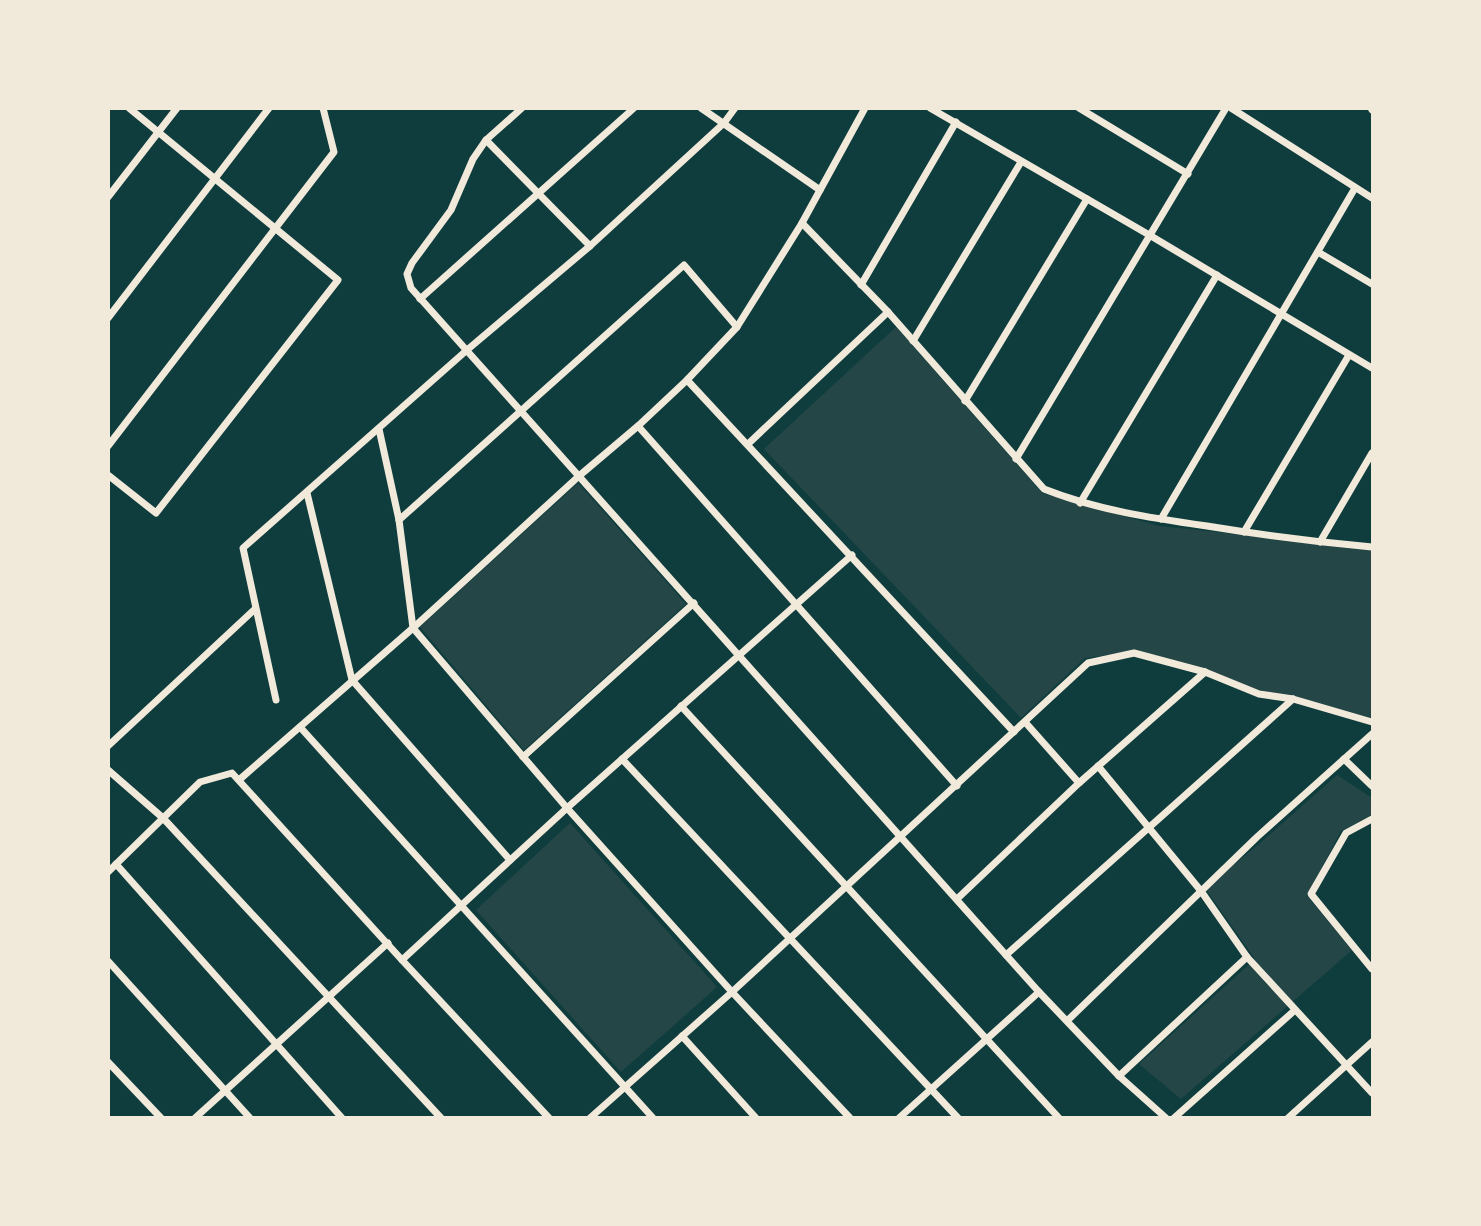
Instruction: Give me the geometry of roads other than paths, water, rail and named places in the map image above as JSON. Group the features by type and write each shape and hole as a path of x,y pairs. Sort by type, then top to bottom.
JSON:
{"street":[{"path":"108,475 156,513 338,280 129,108"},
{"path":"108,197 177,108"},
{"path":"108,318 269,108"},
{"path":"108,446 334,152 323,108"},
{"path":"522,108 486,140 473,159 451,210 412,263 407,274 411,288 1039,992 1119,1076 1166,1118"},
{"path":"421,299 634,108"},
{"path":"701,108 820,190"},
{"path":"276,699 243,548 467,350 590,246 723,123 735,108"},
{"path":"108,872 200,782 235,776 300,727 687,380 737,327 803,223 865,108"},
{"path":"930,108 1373,368"},
{"path":"1079,108 1188,174"},
{"path":"1016,459 1229,108 1373,198"},
{"path":"861,285 956,122"},
{"path":"486,140 590,246"},
{"path":"913,341 1021,162"},
{"path":"1161,519 1355,188"},
{"path":"965,401 1087,199"},
{"path":"803,223 888,312 1044,489 1080,503 1161,519 1373,547"},
{"path":"1318,251 1373,284"},
{"path":"399,520 684,265 737,327"},
{"path":"1080,503 1217,275"},
{"path":"748,444 888,312"},
{"path":"1244,532 1349,355"},
{"path":"687,380 1014,732"},
{"path":"638,426 957,786"},
{"path":"379,429 399,520 413,628 567,808 732,992 850,1118"},
{"path":"1320,542 1373,453"},
{"path":"307,493 352,680 510,860"},
{"path":"402,960 567,808 852,555"},
{"path":"523,757 694,603"},
{"path":"108,746 255,608"},
{"path":"590,1118 732,992 1088,663 1134,653 1205,672 1259,694 1293,699 1373,722"},
{"path":"957,899 1079,783 1205,672"},
{"path":"1006,955 1150,830 1293,699"},
{"path":"681,706 1059,1118"},
{"path":"1025,722 1079,783"},
{"path":"300,727 653,1118"},
{"path":"1068,1020 1257,837 1373,734"},
{"path":"622,759 958,1118"},
{"path":"1344,759 1373,786"},
{"path":"1098,766 1201,891 1247,957 1373,1093"},
{"path":"108,770 163,818 441,1118"},
{"path":"235,776 549,1118"},
{"path":"1373,819 1346,833 1311,894 1373,969"},
{"path":"116,864 342,1118"},
{"path":"195,1118 388,943"},
{"path":"1119,1076 1247,957"},
{"path":"108,961 250,1118"},
{"path":"899,1118 1039,992"},
{"path":"1174,1118 1295,1010"},
{"path":"682,1036 756,1118"},
{"path":"1288,1118 1373,1042"},
{"path":"108,1062 161,1118"}]}
